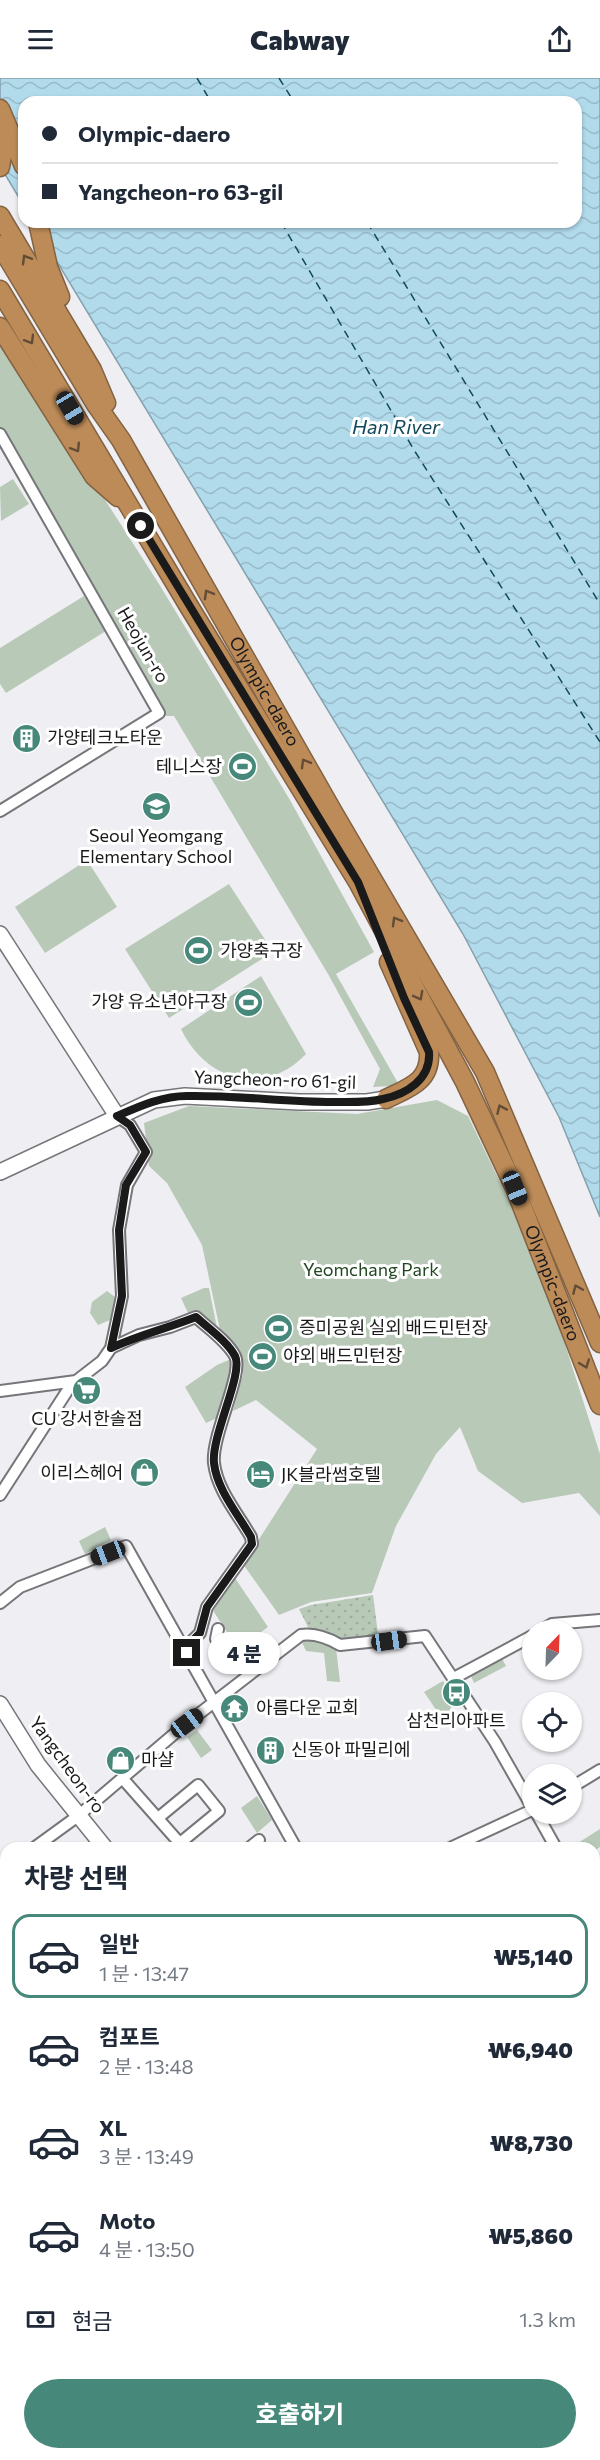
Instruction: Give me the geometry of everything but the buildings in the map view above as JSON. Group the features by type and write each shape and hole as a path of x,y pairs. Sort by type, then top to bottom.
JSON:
{"highway":[{"path":"0,109 18,152"},
{"path":"0,134 2,155 0,167"},
{"path":"0,216 92,370"},
{"path":"39,228 48,267 58,293 121,440"},
{"name":"Olympic-daero","path":"0,245 97,406 121,440 340,824 485,1072 600,1343"},
{"name":"Olympic-daero","path":"0,290 358,882 465,1082 515,1188 600,1405"},
{"path":"0,327 94,476 129,505"},
{"path":"358,882 404,998 429,1052 427,1071 421,1079 403,1093 386,1099"}],"main road":[{"path":"0,934 117,1116"},
{"name":"Yangcheon-ro 61-gil","path":"0,1172 154,1100 185,1096 299,1102 367,1102 386,1099"},
{"name":"Yangcheon-ro","path":"0,1704 38,1765 100,1842"}],"street":[{"name":"Heojun-ro","path":"0,434 159,713 0,811"},
{"path":"0,1495 71,1385 102,1361 111,1348 122,1296 119,1230 126,1185 146,1152 130,1125 117,1116"},
{"path":"111,1348 139,1335 196,1317 232,1351 237,1359 236,1372 216,1438 214,1462 218,1483 251,1537 252,1544 207,1607 200,1633 191,1642 187,1653"},
{"path":"0,1391 76,1381"},
{"path":"0,1603 20,1587 126,1546 216,1701 224,1721 293,1842"},
{"path":"582,1622 600,1620"},
{"path":"42,1842 78,1816 216,1701 301,1635 310,1634 331,1640 340,1646 425,1636 495,1742 522,1790"},
{"path":"454,1678 522,1641"},
{"path":"582,1781 600,1770"},
{"path":"123,1779 179,1842"},
{"path":"158,1818 198,1785 219,1811 185,1842"},
{"path":"462,1842 522,1813"},
{"path":"543,1824 553,1842"},
{"path":"256,1842 260,1839"}],"green space":[{"path":"0,336 159,584 290,800 374,952 336,974 398,1083 392,1086 373,1087 380,1069 328,974 174,716 164,716 0,428"},
{"path":"13,479 29,504 1,521 0,487"},
{"path":"84,596 106,631 6,693 0,684 0,648"},
{"path":"87,860 117,907 45,953 15,907"},
{"name":"가양축구장","path":"229,884 273,952 169,1018 125,949"},
{"name":"가양 유소년야구장","path":"261,976 306,1054 290,1068 272,1076 255,1079 237,1077 220,1071 205,1061 192,1047 181,1029"},
{"name":"Yeomchang Park","path":"437,1100 468,1116 522,1227 565,1344 600,1454 600,1516 579,1493 522,1503 478,1471 460,1427 436,1454 396,1526 372,1593 311,1602 279,1615 243,1564 317,1449 256,1400 233,1411 243,1374 243,1358 220,1330 202,1245 167,1183 149,1166 144,1123 189,1106 357,1114"},
{"path":"209,1288 217,1328 215,1329 197,1311 189,1315 181,1298"},
{"path":"107,1291 115,1297 110,1320 98,1325 90,1313 92,1302"},
{"path":"231,1359 229,1378 217,1418 206,1423 185,1387 217,1365"},
{"path":"105,1527 111,1540 85,1554 79,1541"},
{"path":"235,1578 268,1627 238,1649 212,1609"},
{"path":"373,1595 378,1634 340,1641 310,1631 299,1609 311,1605"},
{"path":"309,1637 336,1648 340,1682 327,1681 324,1653 306,1651 300,1638"},
{"path":"500,1655 506,1666 474,1683 469,1671"},
{"path":"443,1681 453,1697 450,1711 441,1717 424,1692"},
{"path":"197,1730 212,1750 201,1758 187,1737"},
{"path":"257,1796 272,1820 257,1833 241,1808"},
{"path":"600,1829 600,1842 579,1842"}],"water":[{"name":"Han River","path":"0,78 600,78 600,1217 559,1117 463,934 37,228 582,228 582,96 18,96 18,196 0,166"}],"ferry route":[{"path":"197,78 208,96"},
{"path":"279,78 290,96"},
{"path":"284,228 414,450 600,742"},
{"path":"371,228 600,604"}],"place":[{"name":"가양테크노타운","path":"26,738"},
{"name":"테니스장","path":"243,767"},
{"name":"Seoul Yeomgang Elementary School","path":"156,807"},
{"name":"가양축구장","path":"199,951"},
{"name":"가양 유소년야구장","path":"248,1002"},
{"name":"증미공원 실외 배드민턴장","path":"278,1328"},
{"name":"야외 배드민턴장","path":"262,1356"},
{"name":"CU 강서한솔점","path":"87,1390"},
{"name":"이리스헤어","path":"144,1473"},
{"name":"JK블라썸호텔","path":"260,1475"},
{"name":"삼천리아파트","path":"456,1692"},
{"name":"아름다운 교회","path":"235,1708"},
{"name":"신동아 파밀리에","path":"270,1750"},
{"name":"마샬","path":"120,1760"}],"route":[{"path":"141,526 358,882 430,1059 427,1071 421,1079 403,1093 386,1099 367,1102 299,1102 185,1096 154,1100 117,1116 130,1125 146,1152 126,1185 119,1230 123,1272 122,1296 111,1348 139,1335 196,1317 232,1351 237,1359 236,1372 216,1438 214,1462 218,1483 251,1537 252,1544 207,1607 200,1633 191,1642 187,1653"}]}
